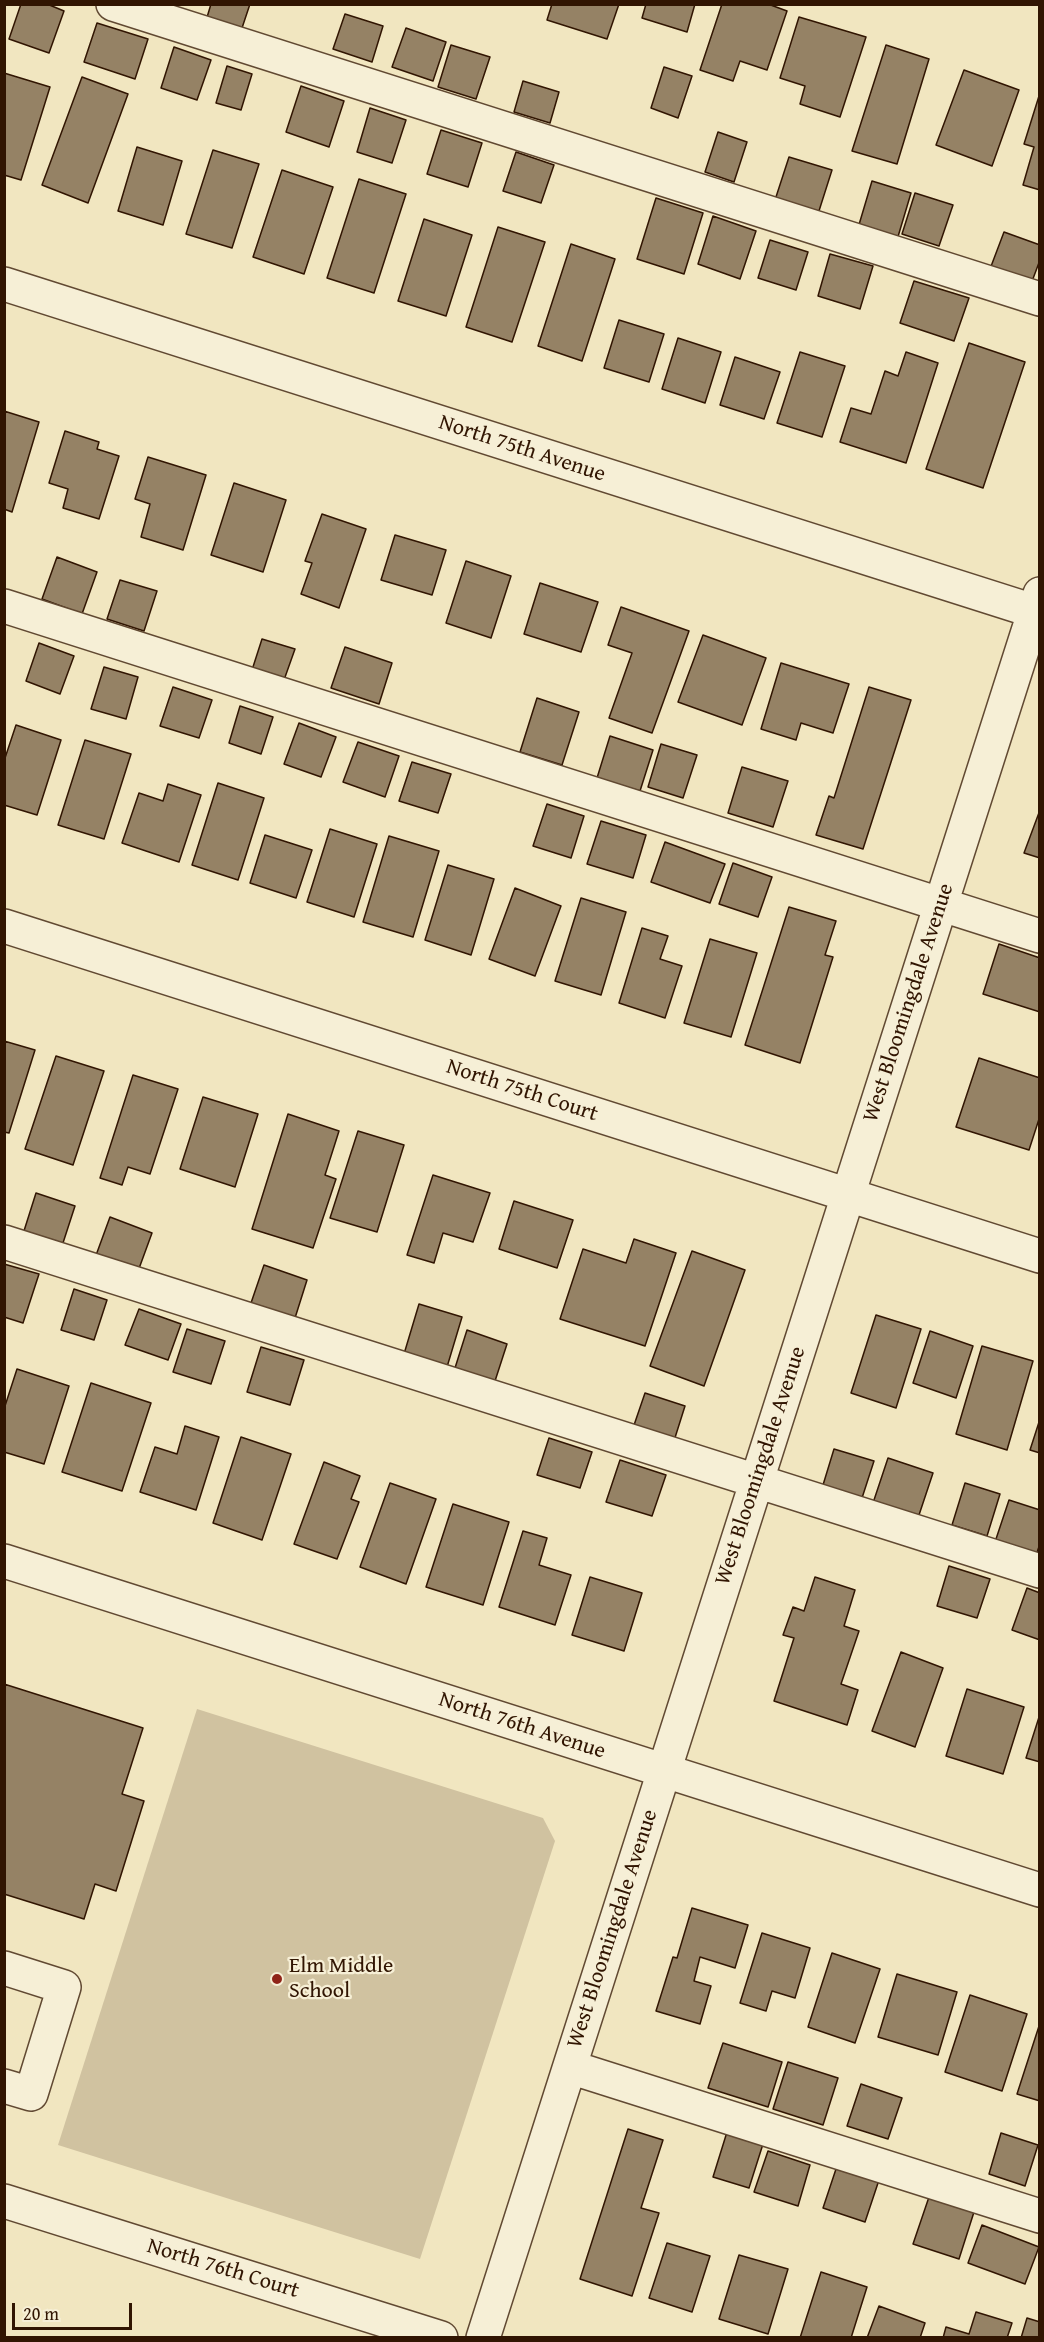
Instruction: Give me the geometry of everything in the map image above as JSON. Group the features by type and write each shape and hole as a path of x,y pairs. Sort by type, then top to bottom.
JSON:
{"street":[{"path":"113,4 1040,298"},
{"name":"North 75th Avenue","path":"4,284 1038,606"},
{"path":"4,606 1040,936"},
{"name":"West Bloomingdale Avenue","path":"483,2337 940,904 1038,606"},
{"name":"North 75th Court","path":"4,926 1040,1256"},
{"path":"4,1242 1040,1571"},
{"name":"North 76th Avenue","path":"4,1561 1040,1890"},
{"path":"4,1968 64,1987 32,2094 4,2086"},
{"path":"570,2067 1040,2216"},
{"name":"North 76th Court","path":"4,2201 441,2337"}],"shaded area":[{"name":"Elm Middle School","path":"197,1709 543,1818 555,1841 420,2259 58,2145"}],"building":[{"path":"21,4 47,4 64,11 49,53 9,39"},
{"path":"211,4 250,4 240,34 205,24"},
{"path":"552,4 619,4 607,39 547,20"},
{"path":"646,4 695,4 687,32 642,18"},
{"path":"722,4 768,4 787,11 767,70 740,61 733,81 700,70"},
{"path":"345,14 383,26 372,62 333,49"},
{"path":"799,17 866,37 840,117 800,104 805,86 780,78"},
{"path":"97,23 148,39 135,79 84,62"},
{"path":"406,28 446,42 433,81 392,67"},
{"path":"451,45 490,57 476,99 438,87"},
{"path":"886,45 929,59 897,164 852,151"},
{"path":"174,47 211,60 197,100 161,88"},
{"path":"227,66 252,74 241,110 216,103"},
{"path":"664,67 692,76 678,118 651,108"},
{"path":"964,70 1019,90 992,166 936,145"},
{"path":"4,73 50,87 21,180 4,175"},
{"path":"82,77 128,94 88,203 42,185"},
{"path":"523,81 559,92 550,123 514,112"},
{"path":"301,86 344,101 329,147 286,132"},
{"path":"1039,96 1040,190 1023,185 1034,147 1024,144"},
{"path":"370,108 406,120 392,163 357,152"},
{"path":"441,130 482,143 468,187 427,174"},
{"path":"718,132 747,142 734,182 705,172"},
{"path":"137,147 182,161 163,225 118,211"},
{"path":"213,150 259,164 232,248 186,234"},
{"path":"516,152 554,165 541,203 503,191"},
{"path":"789,157 832,170 818,214 775,200"},
{"path":"282,170 333,187 304,274 253,257"},
{"path":"359,179 406,194 374,293 327,278"},
{"path":"872,181 911,193 897,240 858,228"},
{"path":"915,193 953,205 939,246 902,234"},
{"path":"656,198 703,213 684,274 637,259"},
{"path":"713,216 756,231 740,279 698,264"},
{"path":"424,219 472,235 446,316 398,301"},
{"path":"498,227 545,242 512,342 466,327"},
{"path":"1004,232 1040,245 1040,260 1031,284 990,269"},
{"path":"770,240 808,252 796,290 758,278"},
{"path":"571,244 615,259 582,361 538,346"},
{"path":"830,254 873,266 860,309 818,296"},
{"path":"914,281 969,298 954,341 900,323"},
{"path":"619,320 664,334 649,382 604,368"},
{"path":"678,338 721,352 705,403 662,389"},
{"path":"969,343 1025,362 983,488 926,469"},
{"path":"800,352 845,366 822,437 777,423"},
{"path":"906,352 938,363 906,463 840,442 851,408 871,414 885,371 898,376"},
{"path":"735,357 780,372 764,419 720,405"},
{"path":"4,411 39,422 12,512 4,509"},
{"path":"65,431 99,442 97,449 119,456 99,519 63,508 68,489 49,483"},
{"path":"148,457 206,475 183,550 141,537 150,504 135,499"},
{"path":"234,483 286,500 263,572 211,555"},
{"path":"322,514 366,529 339,608 301,594 312,563 305,561"},
{"path":"395,535 446,550 432,595 381,580"},
{"path":"57,557 97,572 82,614 42,599"},
{"path":"466,561 511,576 491,638 446,623"},
{"path":"120,580 157,591 144,631 107,619"},
{"path":"540,583 598,602 581,652 524,634"},
{"path":"621,607 689,631 652,733 609,718 632,653 608,645"},
{"path":"703,635 766,658 742,725 678,702"},
{"path":"262,639 295,649 284,680 252,670"},
{"path":"39,643 74,656 60,694 26,681"},
{"path":"345,647 392,663 379,704 331,688"},
{"path":"781,663 849,684 833,733 801,723 796,740 761,729"},
{"path":"104,667 138,677 126,719 91,709"},
{"path":"173,687 212,700 199,738 160,726"},
{"path":"869,687 911,700 863,849 816,835 829,796 834,798"},
{"path":"537,698 579,712 562,765 520,752"},
{"path":"240,706 273,717 261,754 229,743"},
{"path":"299,723 336,737 321,777 284,764"},
{"path":"16,725 61,740 37,815 4,805 4,761"},
{"path":"610,736 653,750 640,791 597,778"},
{"path":"85,740 131,754 104,839 58,825"},
{"path":"358,742 399,756 385,797 343,782"},
{"path":"661,744 697,755 683,798 648,787"},
{"path":"412,762 451,774 438,813 399,801"},
{"path":"742,767 788,781 773,827 728,813"},
{"path":"218,783 264,798 238,880 192,865"},
{"path":"168,784 201,795 179,862 122,843 139,793 163,801"},
{"path":"547,804 584,816 571,858 533,846"},
{"path":"1040,810 1040,858 1024,853"},
{"path":"601,821 646,835 633,878 587,864"},
{"path":"330,829 377,844 354,917 307,902"},
{"path":"265,835 312,850 296,898 250,883"},
{"path":"389,836 439,851 413,937 363,922"},
{"path":"665,842 725,864 710,903 651,882"},
{"path":"733,863 772,877 758,917 719,904"},
{"path":"448,865 494,879 471,955 425,940"},
{"path":"515,888 561,906 535,976 489,959"},
{"path":"581,898 626,912 601,995 555,981"},
{"path":"789,907 836,921 825,955 833,957 800,1063 745,1045"},
{"path":"642,928 668,936 660,959 682,966 665,1018 619,1003"},
{"path":"710,939 757,953 731,1037 684,1023"},
{"path":"999,944 1040,958 1040,1012 983,994"},
{"path":"4,1041 35,1050 9,1133 4,1132"},
{"path":"56,1056 104,1071 73,1165 25,1149"},
{"path":"979,1058 1040,1078 1040,1116 1029,1150 956,1127"},
{"path":"133,1075 178,1089 150,1174 128,1167 122,1185 100,1178"},
{"path":"203,1097 258,1114 235,1187 180,1169"},
{"path":"288,1114 339,1131 325,1175 336,1179 313,1248 252,1229"},
{"path":"358,1131 404,1145 377,1232 330,1218"},
{"path":"433,1175 490,1193 473,1242 443,1233 434,1263 407,1255"},
{"path":"36,1193 75,1206 62,1246 23,1234"},
{"path":"514,1201 573,1220 557,1268 499,1249"},
{"path":"110,1217 152,1233 137,1274 95,1258"},
{"path":"634,1239 676,1253 645,1346 560,1319 583,1249 626,1263"},
{"path":"692,1251 745,1270 704,1386 650,1366"},
{"path":"4,1264 39,1274 23,1323 4,1317"},
{"path":"264,1265 307,1280 295,1318 251,1303"},
{"path":"74,1289 107,1300 94,1340 61,1330"},
{"path":"419,1304 462,1317 447,1367 404,1354"},
{"path":"139,1309 181,1324 168,1360 125,1345"},
{"path":"876,1315 921,1329 896,1408 851,1393"},
{"path":"187,1329 225,1341 211,1384 173,1372"},
{"path":"467,1330 507,1344 495,1381 455,1368"},
{"path":"930,1331 973,1346 956,1398 913,1383"},
{"path":"982,1346 1033,1361 1007,1450 956,1434"},
{"path":"261,1347 304,1360 290,1405 247,1392"},
{"path":"17,1369 69,1386 44,1464 4,1452 4,1409"},
{"path":"91,1383 151,1403 122,1491 62,1472"},
{"path":"645,1393 685,1406 673,1444 632,1431"},
{"path":"1040,1419 1040,1453 1030,1450"},
{"path":"185,1426 219,1437 196,1510 140,1492 155,1447 177,1454"},
{"path":"241,1437 291,1454 262,1540 213,1523"},
{"path":"549,1438 592,1452 580,1488 537,1475"},
{"path":"834,1449 874,1461 862,1498 823,1485"},
{"path":"888,1458 933,1473 918,1518 873,1503"},
{"path":"620,1460 666,1475 652,1516 606,1502"},
{"path":"324,1462 360,1476 351,1499 359,1502 337,1559 294,1544"},
{"path":"390,1483 436,1499 406,1584 360,1567"},
{"path":"965,1483 1000,1494 987,1536 952,1525"},
{"path":"1009,1500 1040,1510 1040,1544 1036,1555 995,1542"},
{"path":"453,1504 509,1522 483,1605 426,1587"},
{"path":"523,1531 547,1538 539,1565 571,1575 555,1625 499,1607"},
{"path":"949,1566 990,1579 977,1618 937,1606"},
{"path":"590,1577 642,1593 624,1651 572,1635"},
{"path":"815,1577 855,1590 844,1626 859,1631 841,1684 858,1690 847,1725 774,1701 794,1638 783,1635 793,1607 804,1611"},
{"path":"1027,1588 1040,1593 1040,1640 1012,1630"},
{"path":"901,1652 943,1668 915,1747 872,1731"},
{"path":"4,1684 143,1728 122,1794 144,1801 116,1891 95,1884 84,1919 4,1894"},
{"path":"967,1689 1024,1707 1003,1774 946,1756"},
{"path":"1040,1714 1040,1762 1026,1758"},
{"path":"692,1908 748,1925 735,1968 700,1957 694,1981 711,1986 700,2024 656,2011 673,1957 677,1958"},
{"path":"762,1933 810,1948 795,1998 772,1991 766,2011 740,2003"},
{"path":"832,1953 880,1969 855,2043 808,2027"},
{"path":"897,1974 957,1992 938,2055 878,2037"},
{"path":"970,1995 1027,2014 1002,2091 945,2072"},
{"path":"1040,2023 1040,2101 1017,2094"},
{"path":"723,2043 782,2062 768,2107 708,2088"},
{"path":"788,2062 838,2078 823,2125 773,2109"},
{"path":"861,2084 902,2098 888,2139 847,2126"},
{"path":"628,2129 663,2140 641,2208 659,2213 632,2296 580,2279"},
{"path":"727,2132 763,2144 749,2188 713,2177"},
{"path":"1001,2133 1038,2145 1025,2186 989,2174"},
{"path":"768,2151 810,2165 798,2206 754,2192"},
{"path":"837,2166 879,2180 865,2222 823,2208"},
{"path":"929,2197 974,2212 959,2259 913,2244"},
{"path":"982,2225 1039,2247 1025,2284 968,2263"},
{"path":"667,2243 710,2256 692,2312 649,2298"},
{"path":"739,2255 788,2269 768,2334 719,2319"},
{"path":"821,2272 867,2287 851,2338 800,2338"},
{"path":"879,2306 925,2323 920,2338 867,2338"},
{"path":"976,2312 1012,2323 1007,2338 943,2338 946,2327 969,2334"},
{"path":"1027,2318 1040,2322 1040,2338 1021,2338"}],"place":[{"name":"Elm Middle School","path":"277,1979"}]}
